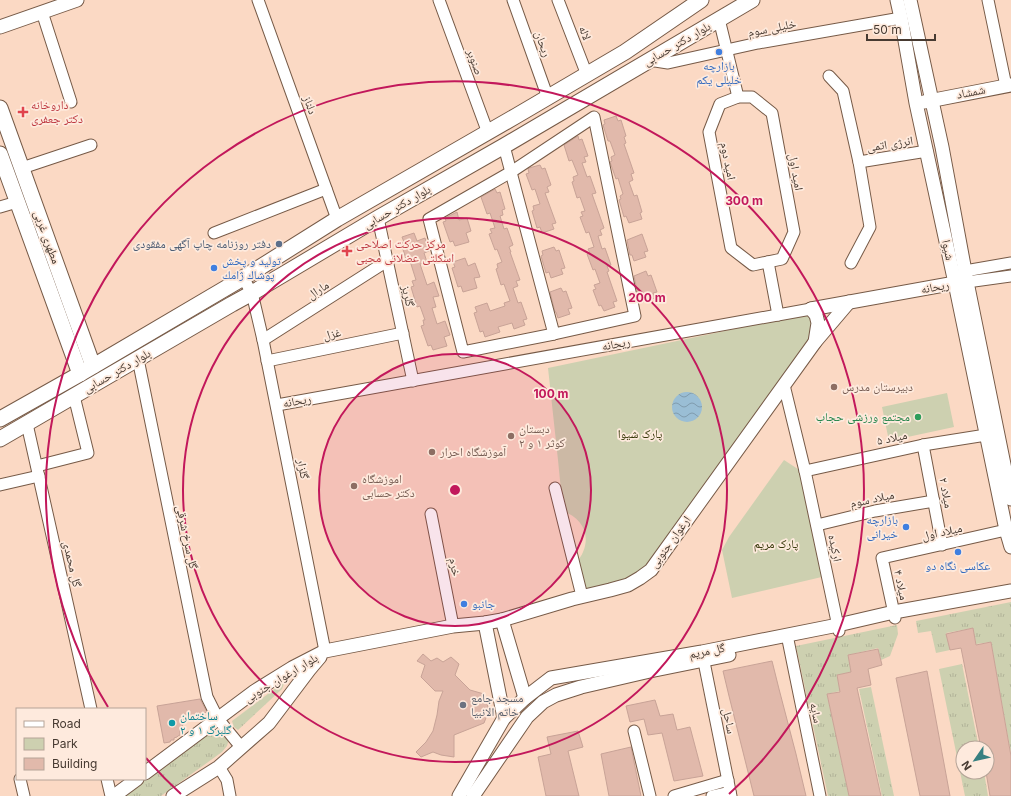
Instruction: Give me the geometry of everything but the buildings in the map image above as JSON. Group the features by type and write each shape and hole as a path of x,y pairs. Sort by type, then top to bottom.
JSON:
{"main road":[{"name":"بلوار دکتر حسابی","path":"0,439 752,0"},
{"name":"بلوار دکتر حسابی","path":"0,419 80,374 243,278 337,220 587,75 625,52 700,1"},
{"name":"مطهری غربی","path":"0,108 93,366"},
{"name":"مطهری غربی","path":"0,156 5,182 17,202 80,374"},
{"path":"68,340 70,342 78,341 82,335"}],"street":[{"path":"0,27 77,0"},
{"name":"دلناز","path":"258,0 337,220"},
{"name":"صنوبر","path":"439,0 488,133"},
{"name":"ریحان","path":"513,0 548,98"},
{"name":"لاله","path":"558,0 587,75"},
{"name":"شیوا","path":"897,0 916,103 927,151 962,279"},
{"name":"شیوا","path":"910,0 942,147 974,348 986,435 1011,547"},
{"path":"988,0 1008,85"},
{"path":"42,12 71,102"},
{"name":"خلیلی سوم","path":"649,60 668,63 766,42 901,18"},
{"path":"719,19 738,97"},
{"path":"829,76 843,91 859,162 870,227 851,263"},
{"name":"شمشاد","path":"916,103 1008,85"},
{"name":"امید دوم","path":"738,97 720,104 709,132 731,248 753,265 768,262"},
{"name":"امید اول","path":"738,97 752,97 772,113 794,232 782,259 768,262"},
{"path":"594,116 635,316 554,334 463,352 429,219 511,172 594,116"},
{"path":"22,168 91,145"},
{"path":"504,146 554,334"},
{"name":"انرژی اتمی","path":"859,162 927,151"},
{"path":"214,233 326,189"},
{"path":"0,207 17,202"},
{"name":"گلریز","path":"378,218 413,381"},
{"name":"مارال","path":"264,340 387,261"},
{"path":"768,262 778,315"},
{"path":"962,279 1011,263"},
{"path":"962,279 1011,276"},
{"name":"گلزار","path":"243,278 252,293 264,340 325,652"},
{"name":"ریحانه","path":"277,405 811,309 962,279"},
{"name":"ارغوان جنوبی","path":"325,652 453,626 502,620 582,596 628,585 640,578 650,570 815,342 848,302"},
{"path":"811,309 816,315 818,323 815,342"},
{"name":"غزل","path":"268,361 402,333"},
{"name":"شیوا","path":"974,348 1011,499"},
{"name":"گل سرخ شرقی","path":"138,359 208,697 218,719 241,746"},
{"name":"ارکیده","path":"784,385 805,471 838,628"},
{"path":"0,485 88,453 74,396"},
{"name":"گل محمدی","path":"27,424 91,708"},
{"name":"میلاد ۵","path":"805,471 923,445 986,435"},
{"name":"میلاد ۲","path":"923,445 942,545"},
{"path":"555,488 582,596"},
{"name":"میلاد سوم","path":"817,525 875,511 934,501"},
{"name":"خرم","path":"431,514 453,626"},
{"name":"میلاد اول","path":"882,558 1006,530"},
{"name":"میلاد ۴","path":"882,558 894,615"},
{"name":"گل مریم","path":"459,796 504,718 525,698 551,678 703,656 1011,591"},
{"name":"گل مریم","path":"894,615 1011,597"},
{"path":"502,620 525,698"},
{"path":"485,623 504,718"},
{"name":"سایه","path":"787,639 820,796"},
{"name":"بلوار ارغوان جنوبی","path":"146,772 261,688 292,668 325,652"},
{"name":"بلوار ارغوان جنوبی","path":"173,796 219,767 241,746 269,723 309,670 325,652"},
{"name":"گل مریم","path":"473,796 527,717 542,702 556,695 581,687 650,671 703,656"},
{"name":"ساحل","path":"703,656 731,794"},
{"path":"634,731 650,796"},
{"path":"219,767 227,780 230,796"},
{"path":"20,780 24,796"},
{"path":"107,780 110,796"},
{"path":"114,796 136,780"},
{"path":"674,796 728,780"},
{"path":"712,796 731,794"}],"green space":[{"name":"پارک شیوا","path":"801,315 809,317 814,322 811,335 732,449 650,563 631,579 581,591 577,563 586,539 583,527 579,522 563,511 548,368"},
{"name":"مجتمع ورزشی حجاب","path":"947,393 954,427 889,441 882,407"},
{"name":"پارک مریم","path":"784,460 804,473 826,576 732,598 722,550 729,537"},
{"path":"1011,602 1011,754 991,642 976,644 973,628 946,633 950,650 936,653 931,631 918,633 916,621"},
{"path":"897,625 898,634 890,656 881,660 878,648 848,655 851,672 837,675 840,691 827,694 849,796 828,796 796,646"},
{"path":"962,664 977,740 955,740 955,747 939,669"},
{"path":"285,681 282,689 238,730 234,727 232,721"},
{"path":"871,687 894,796 882,796 859,689"},
{"path":"216,727 222,728 229,739 227,746 222,752 161,796 123,796"},
{"path":"962,780 985,780 988,796 965,796"}],"water":[{"path":"687,392 698,396 702,407 698,418 687,422 676,418 672,407 676,396"}],"place":[{"name":"بازارچه خلیلی یکم","path":"719,52"},
{"name":"داروخانه دکتر جعفری","path":"23,112"},
{"name":"دفتر روزنامه چاپ آگهی مفقودی","path":"279,244"},
{"name":"مرکز حرکت اصلاحی اسکلتی عضلانی محبی","path":"347,251"},
{"name":"توليد و پخش پوشاك ژامك","path":"214,268"},
{"name":"دبیرستان مدرس","path":"834,387"},
{"name":"مجتمع ورزشی حجاب","path":"918,417"},
{"name":"دبستان کوثر ۱ و ۲","path":"511,436"},
{"name":"آموزشگاه احرار","path":"432,452"},
{"name":"اموزشگاه دکتر حسابی","path":"354,486"},
{"name":"بازارچه خیرانی","path":"906,527"},
{"name":"عکاسی نگاه دو","path":"958,552"},
{"name":"جانبو","path":"464,604"},
{"name":"مسجد جامع خاتم الانبیا","path":"463,705"},
{"name":"ساختمان گلبرگ ۱ و ۲","path":"172,723"}]}
